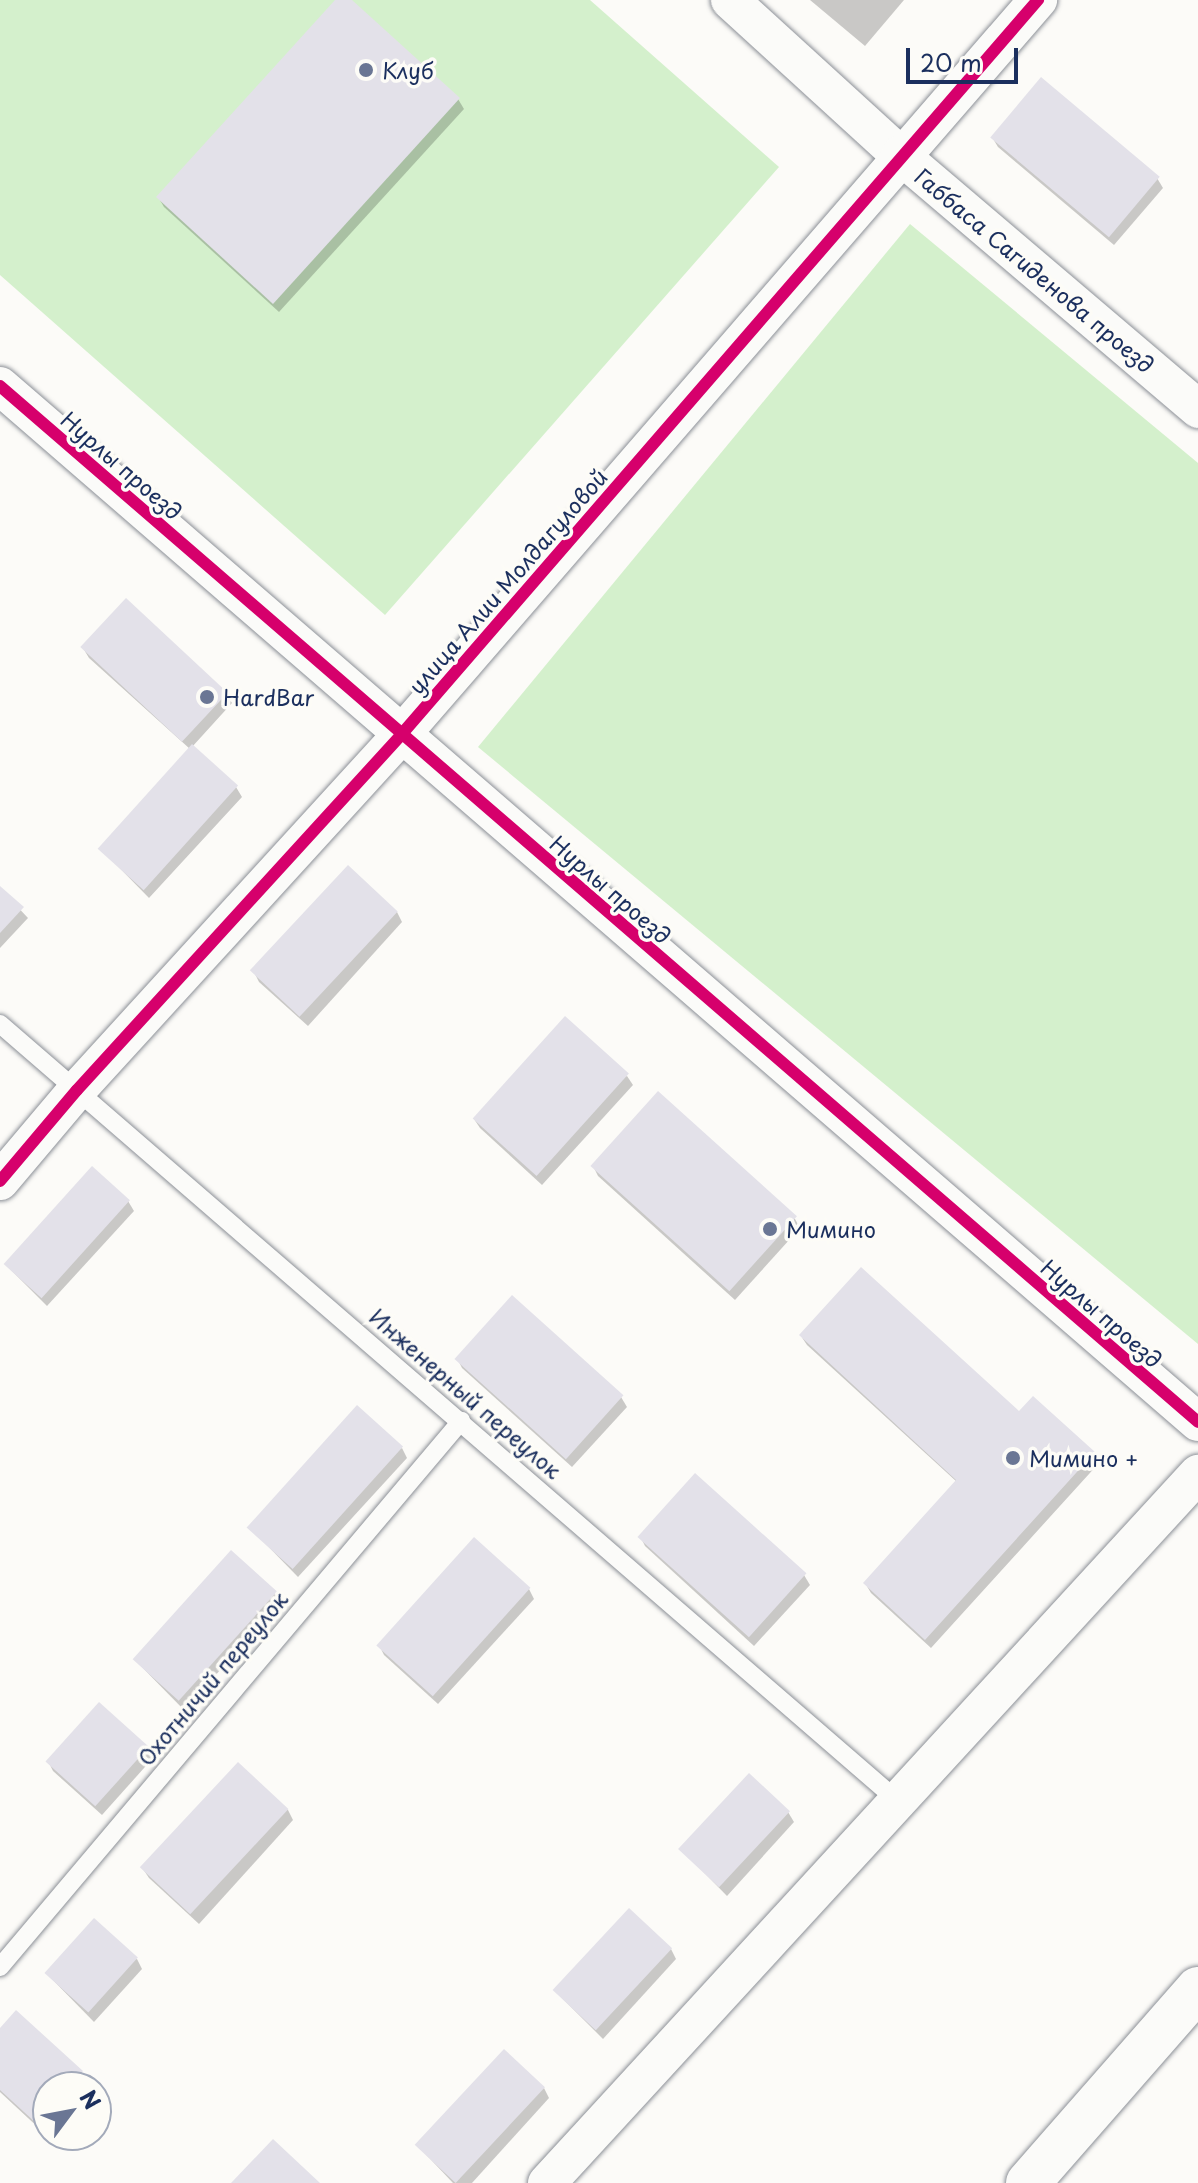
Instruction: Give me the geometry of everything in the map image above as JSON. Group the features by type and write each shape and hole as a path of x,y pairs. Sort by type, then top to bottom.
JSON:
{"street":[{"name":"Габбаса Сагиденова проезд","path":"730,0 900,155 1198,409"},
{"name":"улица Алии Молдагуловой","path":"0,1181 77,1090 401,735 900,155 1038,0"},
{"name":"Нурлы проезд","path":"0,386 1198,1422"},
{"path":"547,2183 1198,1474"},
{"path":"1028,2183 1198,1989"}],"lane":[{"name":"Инженерный переулок","path":"0,1024 898,1801"},
{"name":"Охотничий переулок","path":"0,1967 461,1421"}],"green space":[{"path":"0,0 590,0 779,167 385,615 0,275"},
{"path":"910,224 1198,463 1198,1344 478,747"}],"building":[{"path":"335,0 352,0 460,98 273,304 156,197"},
{"path":"1041,77 1160,177 1109,237 990,138"},
{"path":"126,598 228,693 182,742 80,647"},
{"path":"192,744 238,785 144,890 98,849"},
{"path":"348,865 398,911 300,1017 250,970"},
{"path":"0,886 24,907 0,933"},
{"path":"565,1016 629,1074 537,1176 473,1119"},
{"path":"658,1091 797,1216 729,1291 590,1166"},
{"path":"92,1166 130,1200 42,1298 4,1264"},
{"path":"861,1267 1019,1411 1033,1396 1095,1452 925,1640 863,1583 956,1480 799,1335"},
{"path":"512,1295 623,1395 566,1459 454,1359"},
{"path":"357,1405 403,1446 293,1569 247,1528"},
{"path":"695,1473 806,1573 749,1637 637,1537"},
{"path":"474,1537 530,1588 433,1696 376,1645"},
{"path":"231,1550 277,1591 179,1701 133,1659"},
{"path":"99,1702 149,1747 95,1806 45,1761"},
{"path":"238,1762 288,1809 190,1914 140,1867"},
{"path":"749,1773 790,1811 719,1887 678,1849"},
{"path":"629,1908 672,1948 596,2030 553,1990"},
{"path":"94,1918 138,1957 88,2012 44,1973"},
{"path":"16,2010 83,2071 32,2071 32,2119 0,2090 0,2028"},
{"path":"504,2049 545,2087 456,2183 415,2145"},
{"path":"273,2139 320,2183 231,2183"}],"cycle path":[{"path":"0,1181 77,1090 401,735 1038,0"},
{"path":"0,386 1198,1422"}],"place":[{"name":"Клуб","path":"366,70"},
{"name":"HardBar","path":"207,697"},
{"name":"Мимино","path":"770,1229"},
{"name":"Мимино +","path":"1013,1458"}]}
